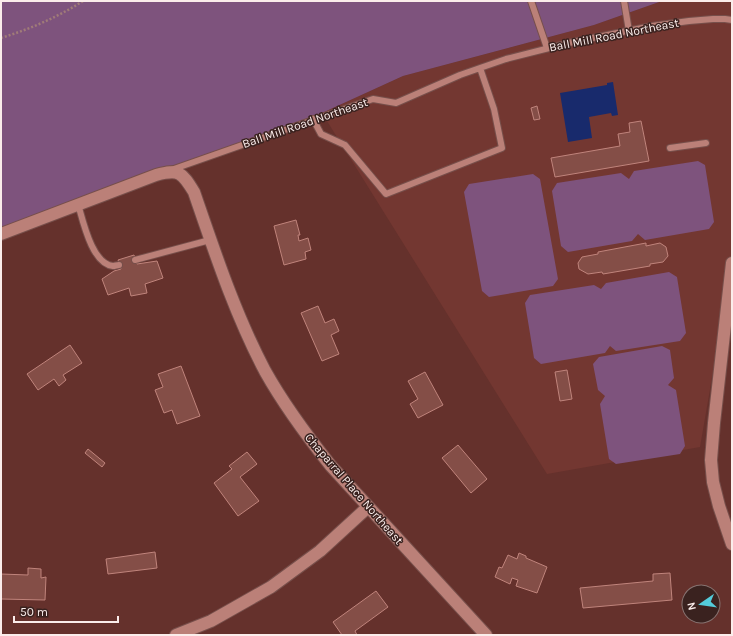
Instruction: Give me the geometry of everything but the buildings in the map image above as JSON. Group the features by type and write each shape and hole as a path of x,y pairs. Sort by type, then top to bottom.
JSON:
{"street":[{"name":"Chaparral Place Northeast","path":"156,175 170,171 176,172 188,181 194,192 210,240 238,312 265,370 286,405 309,438 331,466 486,635"},
{"name":"Ball Mill Road Northeast","path":"1,234 156,175"},
{"path":"732,263 714,416 711,460 713,482 719,506 732,544"},
{"path":"176,635 211,621 271,587 320,551 368,507"}],"lane":[{"path":"532,1 547,48"},
{"path":"624,1 629,31"},
{"name":"Ball Mill Road Northeast","path":"156,175 373,99 396,103 460,75 506,59 547,48 629,31 689,21 713,19 732,20"},
{"path":"313,119 321,134 345,145 386,194 502,148 494,109 480,68"},
{"path":"670,148 706,143"},
{"path":"78,204 88,237 95,252 102,261 113,266 119,265"},
{"path":"136,260 210,240"}],"path":[{"path":"1,38 15,34 63,14 83,1"}],"shaded area":[{"path":"1,1 662,1 594,25 403,76 322,113 182,165 1,228"},
{"path":"662,1 732,1 732,262 700,447 547,474 322,113 403,76 594,25"},
{"path":"698,161 705,165 714,222 709,229 645,240 638,234 632,241 568,252 561,246 552,191 557,183 621,173 629,179 634,171"},
{"path":"533,174 540,179 558,279 553,286 489,297 482,291 464,192 469,184"},
{"path":"669,272 677,277 686,333 680,341 616,351 610,346 605,353 541,364 534,358 525,303 530,295 594,285 601,289 606,283"},
{"path":"662,346 670,350 674,378 668,385 676,390 685,446 680,454 616,464 609,459 600,404 605,396 598,390 593,364 599,357"}],"water":[{"path":"613,82 618,115 612,116 611,113 589,117 592,138 568,142 560,93 607,85 607,83"}]}
